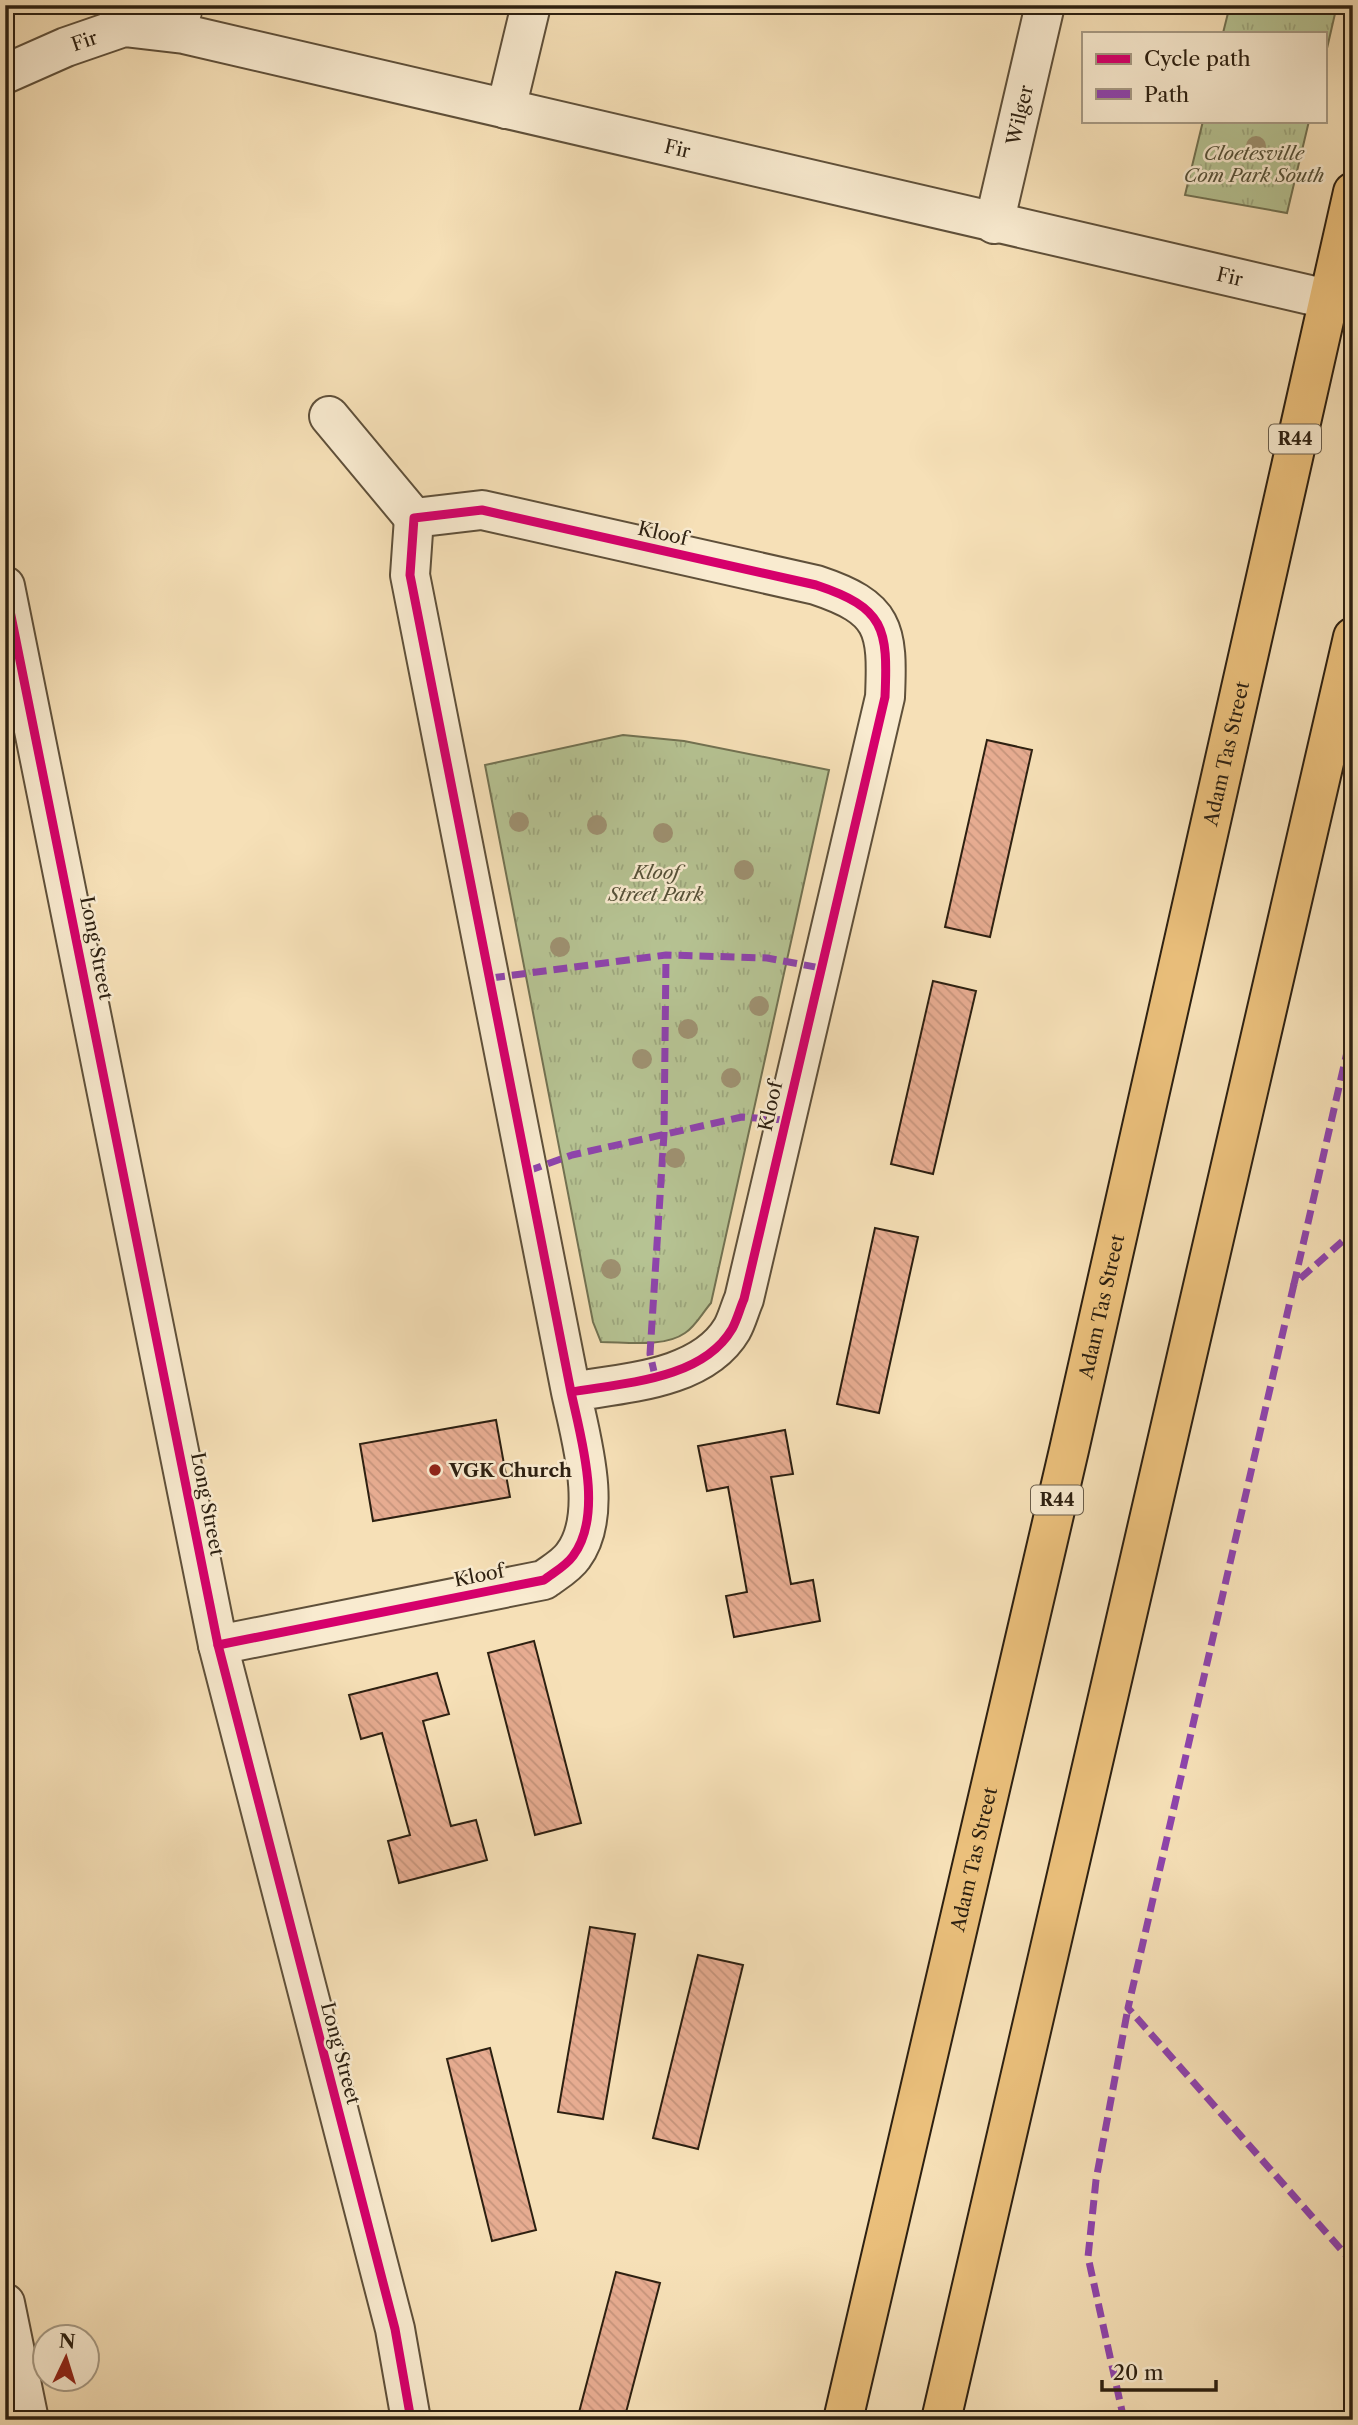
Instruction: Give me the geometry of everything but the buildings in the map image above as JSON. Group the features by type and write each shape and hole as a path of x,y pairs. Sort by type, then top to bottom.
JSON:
{"main road":[{"name":"Adam Tas Street","path":"843,2420 1340,302 1353,192"},
{"path":"941,2420 1353,638"}],"street":[{"path":"506,110 531,5"},
{"name":"Wilger","path":"994,224 1045,5"},
{"name":"Fir","path":"5,74 66,47 124,27 189,20 506,110 1340,302"},
{"path":"329,416 414,518"},
{"name":"Kloof","path":"218,1645 544,1580 573,1557 587,1530 588,1492 583,1445 571,1392 410,575 414,518 482,510 816,585 845,595 864,606 882,629 887,654 885,697 744,1299 732,1329 717,1347 691,1365 642,1380 571,1392"},
{"name":"Long Street","path":"5,586 218,1645 395,2329 411,2420"},
{"path":"5,2303 29,2420"}],"green space":[{"path":"1230,5 1337,5 1326,53 1326,32 1223,32"},
{"name":"Cloetesville Com Park South","path":"1203,122 1309,122 1287,213 1185,195"},
{"name":"Kloof Street Park","path":"623,735 684,741 829,770 711,1303 685,1333 666,1341 644,1343 601,1342 593,1322 485,765"}],"marked path":[{"path":"491,978 666,955 767,958 821,968"},
{"path":"655,1376 650,1354 664,1134 666,955"},
{"path":"1353,1026 1294,1284 1353,1232"},
{"path":"528,1171 572,1155 742,1117 785,1120"},
{"path":"1294,1284 1128,2008 1353,2263"},
{"path":"1124,2420 1088,2257 1096,2180 1128,2008"}],"cycle path":[{"path":"218,1645 544,1580 573,1556 582,1539 587,1520 589,1498 584,1453 571,1392 410,575 414,518 482,510 816,585 839,594 869,612 883,637 885,697 744,1299 735,1322 719,1346 682,1369 637,1382 571,1392"},
{"path":"5,586 218,1645 395,2329 411,2420"}],"place":[{"name":"VGK Church","path":"435,1470"}]}
